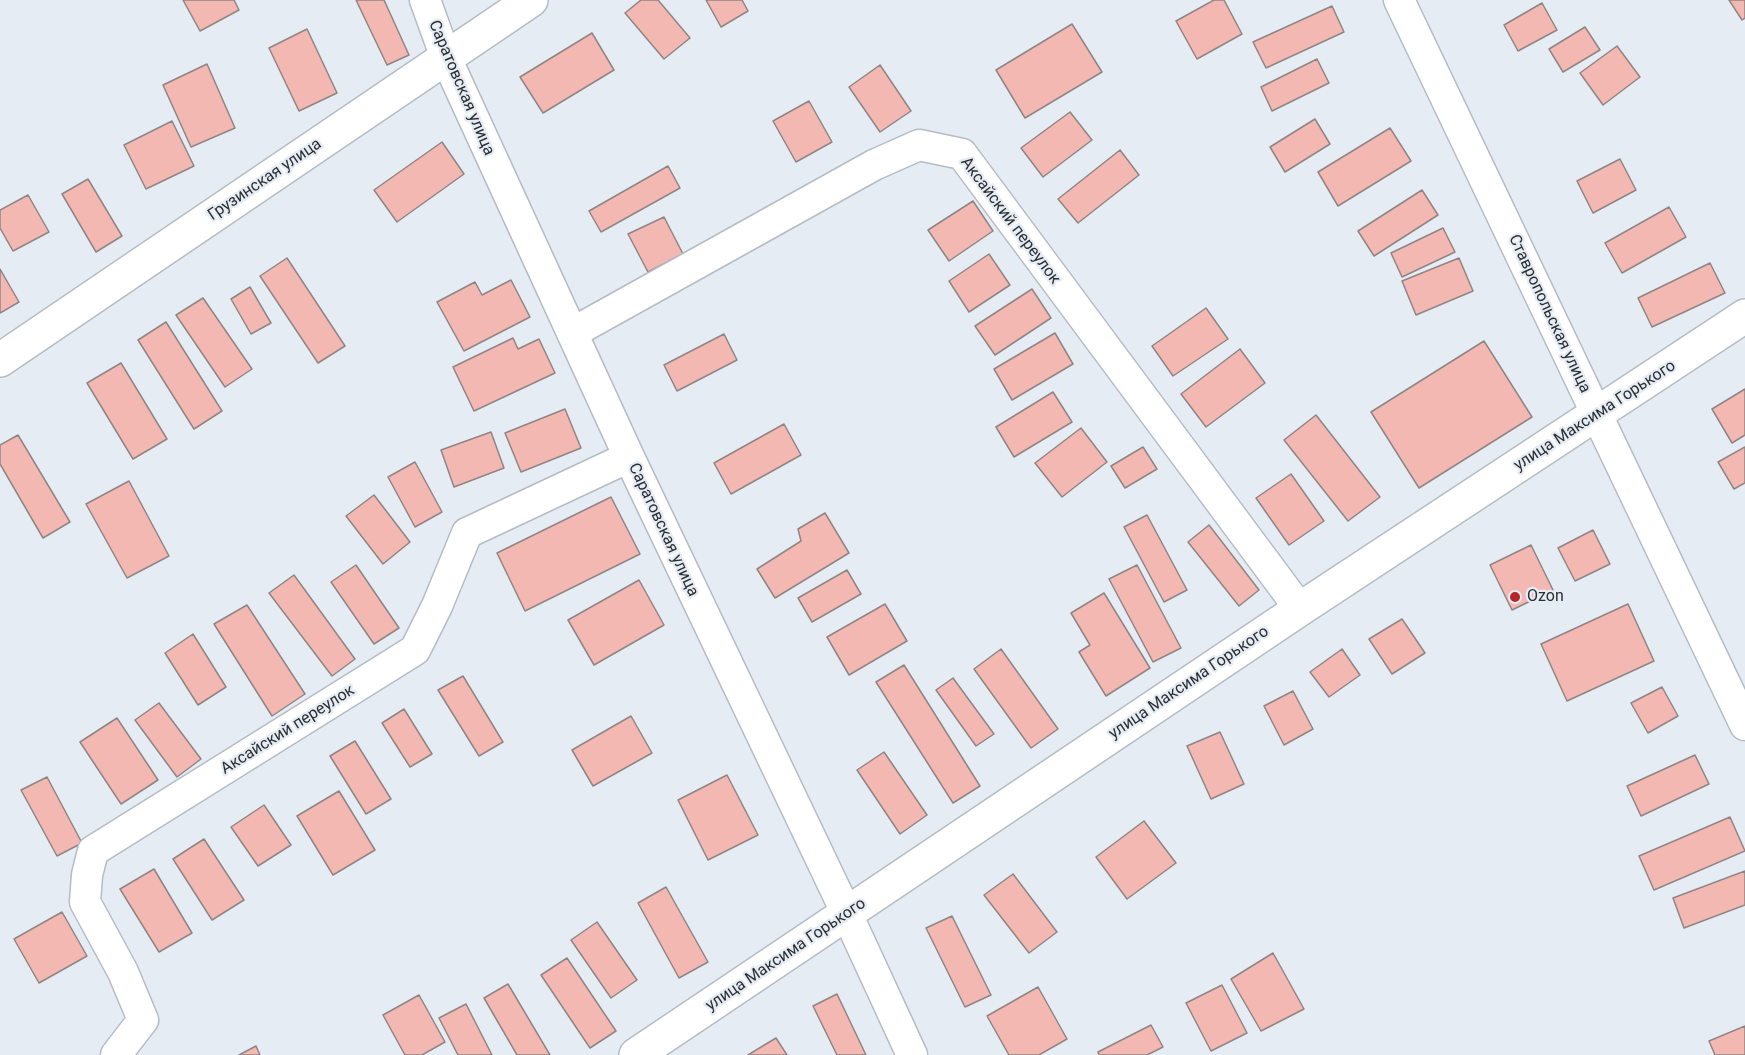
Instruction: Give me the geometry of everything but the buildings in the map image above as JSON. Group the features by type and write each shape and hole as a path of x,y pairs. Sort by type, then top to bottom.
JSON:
{"main road":[{"name":"Грузинская улица","path":"0,360 531,0"},
{"name":"улица Максима Горького","path":"636,1055 1300,609 1745,316"}],"street":[{"name":"Саратовская улица","path":"425,0 446,58 629,457 912,1055"},
{"name":"Ставропольская улица","path":"1399,0 1745,725"},
{"name":"Аксайский переулок","path":"572,333 874,165 919,145 962,154 1300,609"},
{"name":"Аксайский переулок","path":"116,1055 143,1020 123,972 85,902 87,875 93,851 415,650 437,606 467,533 629,457"}],"place":[{"name":"Ozon","path":"1515,597"}]}
